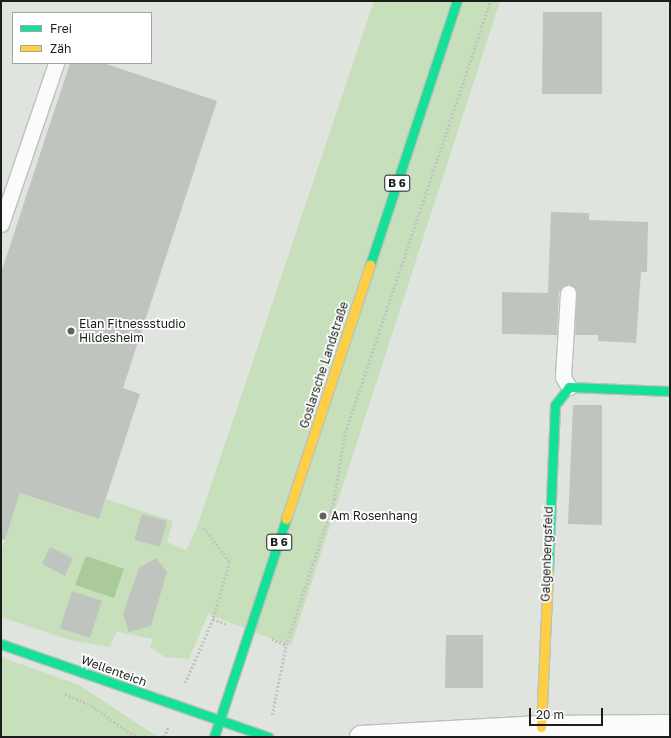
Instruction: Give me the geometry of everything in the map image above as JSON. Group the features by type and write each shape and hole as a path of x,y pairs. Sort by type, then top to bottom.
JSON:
{"main road":[{"name":"Goslarsche Landstraße","path":"214,737 457,1"},
{"path":"569,386 670,391"},
{"name":"Galgenbergsfeld","path":"541,727 551,425 555,405 569,386"},
{"name":"Wellenteich","path":"1,644 220,720"},
{"path":"220,720 268,737"}],"street":[{"path":"361,737 541,727 670,726"}],"lane":[{"path":"1,224 56,64"},
{"path":"568,292 563,377 569,386"}],"path":[{"path":"271,722 276,684 286,645 334,500 345,433 490,1"},
{"path":"164,737 213,619 230,562 204,528"},
{"path":"213,619 286,645"},
{"path":"63,693 91,705 136,737"}],"shaded area":[{"path":"374,1 500,1 291,646 208,614 189,659 165,657 150,647 153,639 117,632 109,647 73,641 1,617 1,552 20,493 99,519 106,499 173,521 167,542 186,550 197,527"},
{"path":"86,556 124,569 114,598 75,585"},
{"path":"1,657 79,685 158,737 1,737"}],"building":[{"path":"543,12 602,12 602,94 542,94"},
{"name":"Elan Fitnessstudio Hildesheim","path":"70,64 106,64 217,101 123,388 140,394 99,519 20,493 5,540 1,539 1,273"},
{"path":"551,212 589,213 589,220 648,222 647,272 641,272 636,343 598,341 598,335 575,335 577,293 569,284 559,292 557,335 502,334 502,292 548,293"},
{"path":"573,405 602,405 602,525 568,524"},
{"path":"142,514 167,521 160,547 134,540"},
{"path":"50,547 73,558 65,576 42,564"},
{"path":"156,558 167,572 151,626 129,632 123,614 139,568"},
{"path":"72,591 102,601 90,638 60,628"},
{"path":"446,635 483,635 483,688 445,688"}],"traffic: fast":[{"path":"370,265 457,1"},
{"path":"548,572 555,405 569,387 670,391"},
{"path":"214,737 286,519"},
{"path":"1,644 268,737"}],"traffic: slow":[{"path":"286,519 370,265"},
{"path":"541,727 548,572"}],"place":[{"name":"Elan Fitnessstudio Hildesheim","path":"71,331"},
{"name":"Am Rosenhang","path":"323,516"}]}
